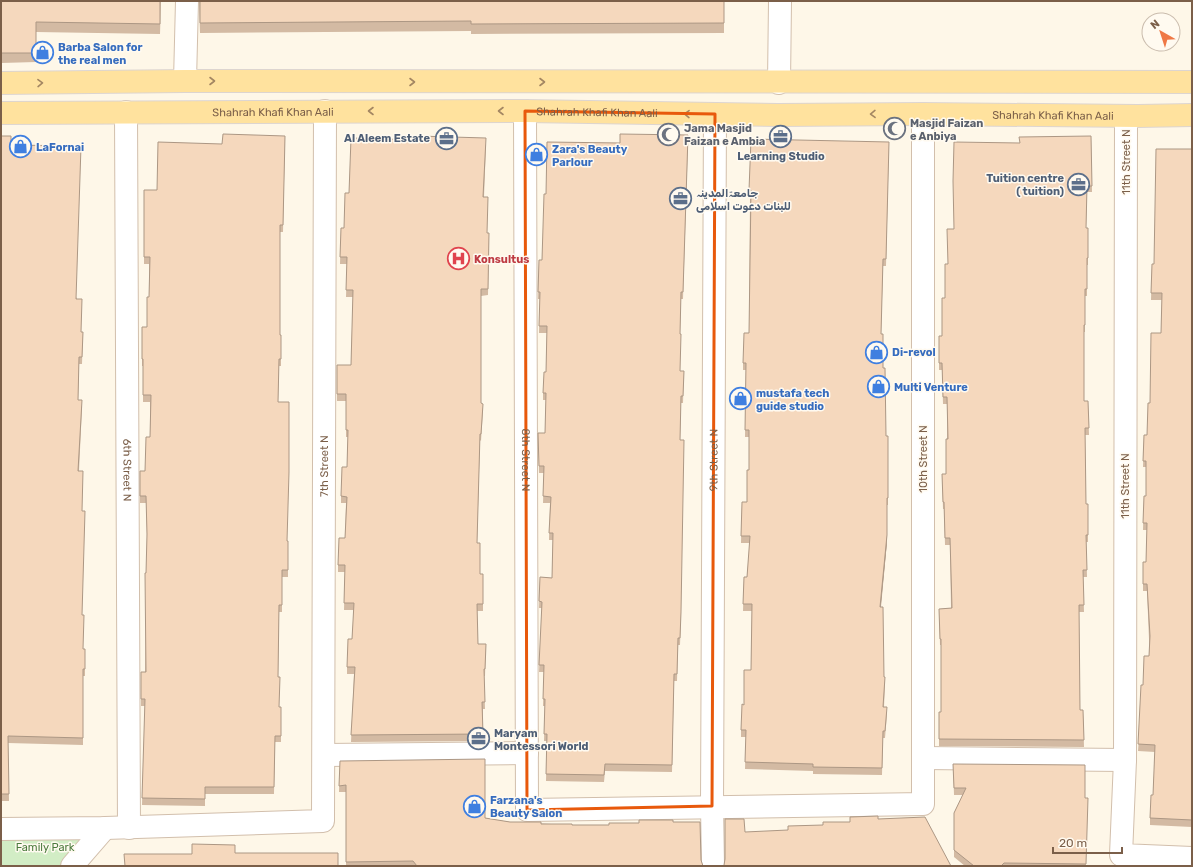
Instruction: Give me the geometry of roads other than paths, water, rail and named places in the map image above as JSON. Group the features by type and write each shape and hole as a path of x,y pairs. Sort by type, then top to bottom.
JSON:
{"main road":[{"path":"1,83 185,81 770,83 1192,82"},
{"path":"1132,116 1139,82"},
{"path":"762,115 770,83"},
{"name":"Shahrah Khafi Khan Aali","path":"1,113 525,111 762,115 1192,115"}],"street":[{"path":"185,81 187,1"},
{"path":"770,83 780,1"},
{"name":"7th Street N","path":"129,828 323,821 325,111"},
{"name":"8th Street N","path":"525,111 527,810 712,806"},
{"name":"6th Street N","path":"126,112 129,828"},
{"name":"9th Street N","path":"713,866 715,114"},
{"name":"10th Street N","path":"712,806 924,804 923,114"},
{"name":"11th Street N","path":"1132,116 1125,760 1121,855 1192,858"},
{"path":"324,755 527,753"},
{"path":"924,758 1125,760"},
{"path":"72,866 105,828"},
{"path":"1,829 129,828"}],"place":[{"name":"Barba Salon for the real men","path":"43,53"},
{"name":"Masjid Faizan e Anbiya","path":"895,129"},
{"name":"Jama Masjid Faizan e Ambia","path":"668,134"},
{"name":"Learning Studio","path":"781,136"},
{"name":"Al Aleem Estate","path":"446,138"},
{"name":"LaFornai","path":"21,147"},
{"name":"Zara's Beauty Parlour","path":"536,155"},
{"name":"Tuition centre ( tuition)","path":"1079,184"},
{"name":"جامعۃالمدینہ للبنات دعوت اسلامی","path":"681,199"},
{"name":"Konsultus","path":"459,259"},
{"name":"Di-revol","path":"876,352"},
{"name":"Multi Venture","path":"878,387"},
{"name":"mustafa tech guide studio","path":"740,399"},
{"name":"Maryam Montessori World","path":"478,739"},
{"name":"Farzana's Beauty Salon","path":"475,806"}],"park label":[{"name":"Family Park","path":"45,847"}]}
